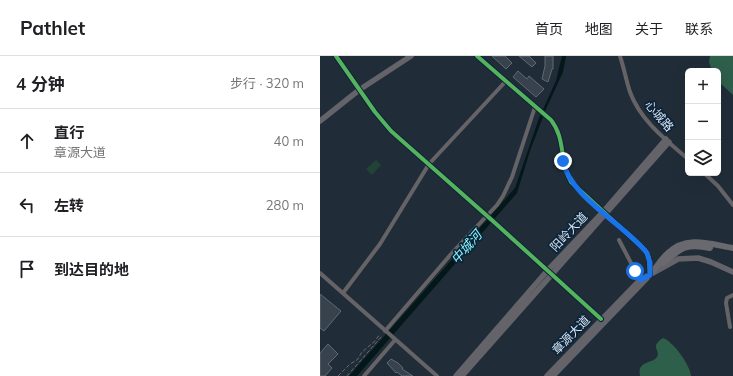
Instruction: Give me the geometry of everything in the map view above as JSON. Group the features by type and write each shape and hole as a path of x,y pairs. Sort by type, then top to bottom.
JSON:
{"highway":[{"path":"650,275 668,253 678,245 689,242 701,242 733,248"},
{"path":"650,275 680,249 689,246 700,246 733,252"}],"main road":[{"path":"320,121 359,90 411,56"},
{"name":"阳岭大道","path":"456,376 668,140"},
{"name":"章源大道","path":"547,376 601,320 641,282 678,259 698,258 733,272"},
{"name":"阳岭大道","path":"462,376 549,273"},
{"name":"章源大道","path":"553,376 641,282"}],"street":[{"path":"336,56 383,123 601,320"},
{"path":"478,56 551,120 559,132 564,168 567,175 576,188 647,253 650,263 650,275"},
{"name":"心城路","path":"620,56 630,92 637,107 647,120 685,156"},
{"path":"343,293 380,244 429,164 506,81"},
{"path":"385,331 452,253 500,201 509,186 535,107"},
{"path":"707,176 733,204"},
{"path":"619,240 641,282"},
{"path":"320,272 437,376"},
{"path":"730,326 726,303 727,298 733,295"},
{"path":"364,376 395,339"}],"path":[{"path":"356,362 362,355 362,352 375,341 380,334"},
{"path":"347,376 382,336"},
{"path":"338,376 350,364 362,360"}],"green space":[{"path":"710,56 733,56 733,95 721,84 721,68 711,68 709,62"},
{"path":"376,160 381,165 372,175 366,169"},
{"path":"663,338 676,348 688,366 691,376 640,376 641,367 657,357 656,346"}],"water":[{"name":"中城河","path":"562,56 566,56 563,72 546,109 530,151 517,193 357,376 349,376 515,188 539,118 556,81"}],"building":[{"path":"492,56 505,56 512,63 506,69"},
{"path":"519,56 529,56 536,63 532,67"},
{"path":"545,56 553,56 553,69 548,82 542,79 545,66"},
{"path":"518,71 527,79 529,76 544,89 536,97 513,77"},
{"path":"320,294 341,311 324,331 320,328"},
{"path":"328,344 338,354 328,364 332,368 325,376 320,376 320,353"},
{"path":"391,359 413,376 402,376 397,372 396,373 387,363"}],"cycle path":[{"path":"336,56 375,112 391,131 601,319"},
{"path":"477,56 551,120 559,135 567,174 571,182 645,250 649,258 650,275"}],"route":[{"path":"563,161 567,175 576,188 647,253 650,263 650,275 640,280 635,271"}]}
